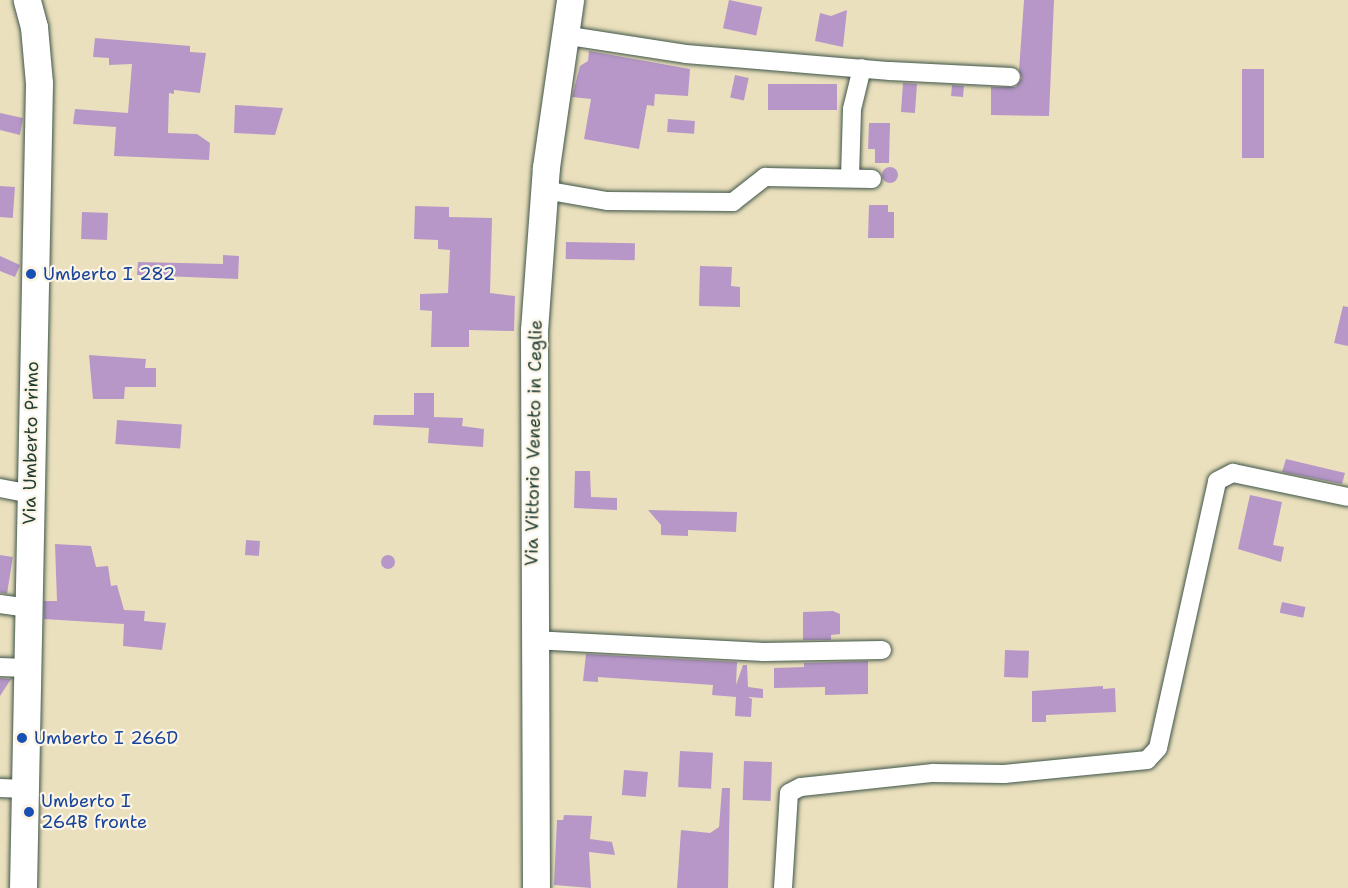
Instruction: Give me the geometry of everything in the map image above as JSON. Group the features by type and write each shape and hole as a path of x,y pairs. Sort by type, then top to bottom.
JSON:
{"main road":[{"name":"Via Umberto Primo","path":"23,888 13,789 13,668 27,608 39,83 34,27 27,0"},
{"name":"Via Vittorio Veneto in Ceglie","path":"536,888 533,640 534,330 544,190 562,35 570,0"}],"street":[{"path":"562,35 686,54 1011,77"},
{"path":"850,177 852,109 862,68"},
{"path":"544,190 607,201 733,202 765,177 850,177 872,180"},
{"path":"783,888 789,793 801,787 933,774 1004,774 1147,760 1158,748 1216,481 1233,473 1348,497"},
{"path":"0,488 30,494"},
{"path":"0,604 27,608"},
{"path":"533,640 764,652 882,650"}],"building":[{"path":"729,0 762,7 756,35 723,28"},
{"path":"1024,0 1054,0 1049,116 991,115 991,87 1016,87 1022,78 1019,70"},
{"path":"847,10 843,47 815,41 820,13 831,16"},
{"path":"95,38 190,46 190,52 206,53 200,93 174,90 174,94 169,93 168,133 197,134 210,143 209,160 114,156 116,127 73,124 75,109 128,113 132,64 109,65 109,58 93,57"},
{"path":"589,51 690,69 688,96 655,94 654,106 647,105 639,149 584,139 591,99 572,97 580,66 588,61"},
{"path":"1242,69 1264,69 1264,158 1242,158"},
{"path":"735,75 749,78 744,100 730,97"},
{"path":"903,83 917,84 915,113 901,112"},
{"path":"768,84 837,84 837,110 768,110"},
{"path":"952,85 964,86 963,97 951,96"},
{"path":"235,105 283,108 275,135 234,133"},
{"path":"0,113 23,118 20,135 0,130"},
{"path":"668,119 695,121 694,134 667,132"},
{"path":"869,123 890,123 889,163 875,163 875,149 868,149"},
{"path":"890,167 896,169 898,175 896,181 890,183 884,181 882,175 884,169"},
{"path":"0,186 15,187 13,218 0,217"},
{"path":"869,205 888,205 888,212 894,212 894,238 868,238"},
{"path":"415,206 449,207 449,217 492,218 490,293 515,296 514,331 469,330 469,347 431,347 432,311 420,310 420,294 448,293 450,250 438,249 438,240 414,239"},
{"path":"82,212 108,213 107,240 81,239"},
{"path":"566,242 635,243 635,260 566,259"},
{"path":"223,255 239,256 238,279 137,275 138,262 223,264"},
{"path":"0,256 20,265 15,277 0,271"},
{"path":"700,266 732,267 731,286 740,287 740,307 699,306"},
{"path":"1343,306 1348,307 1348,346 1334,343"},
{"path":"89,355 146,359 145,368 156,368 156,387 125,387 124,399 93,399"},
{"path":"414,393 434,393 434,417 463,418 462,426 484,429 483,447 428,443 429,428 373,425 374,415 414,415"},
{"path":"117,420 182,425 180,448 115,444"},
{"path":"1286,459 1345,473 1342,484 1282,472"},
{"path":"575,471 590,471 591,497 617,498 617,510 574,508"},
{"path":"1250,495 1282,502 1273,545 1284,547 1281,562 1238,549"},
{"path":"648,510 737,512 736,532 688,530 688,536 661,535 661,525"},
{"path":"246,540 260,541 259,556 245,555"},
{"path":"55,544 91,546 96,567 108,566 111,586 117,585 124,610 145,611 144,621 166,623 162,650 123,646 124,624 44,619 44,601 57,601"},
{"path":"0,555 13,557 7,594 0,592"},
{"path":"388,555 393,557 395,562 393,567 388,569 383,567 381,562 383,557"},
{"path":"1282,602 1305,607 1303,618 1280,613"},
{"path":"833,611 840,614 840,634 831,635 831,640 803,640 803,612"},
{"path":"1005,650 1029,651 1028,678 1004,677"},
{"path":"586,654 737,662 736,685 743,665 747,665 748,687 763,689 763,698 748,697 752,699 751,717 735,716 736,697 712,695 713,685 598,677 598,682 583,681"},
{"path":"868,661 868,694 825,695 825,687 774,688 774,668 804,667 804,663"},
{"path":"0,678 11,679 0,696"},
{"path":"1103,686 1103,689 1115,688 1116,712 1046,715 1046,722 1032,722 1032,691"},
{"path":"680,751 713,753 711,789 678,787"},
{"path":"744,761 772,762 771,801 743,800"},
{"path":"624,770 648,772 646,797 622,795"},
{"path":"722,788 730,788 728,888 677,888 681,830 710,833 719,827"},
{"path":"564,815 592,816 590,839 612,842 615,855 589,852 591,888 554,885 557,820 563,820"}],"place":[{"name":"Umberto I 282","path":"31,274"},
{"name":"Umberto I 266D","path":"22,738"},
{"name":"Umberto I 264B fronte","path":"29,812"}]}
